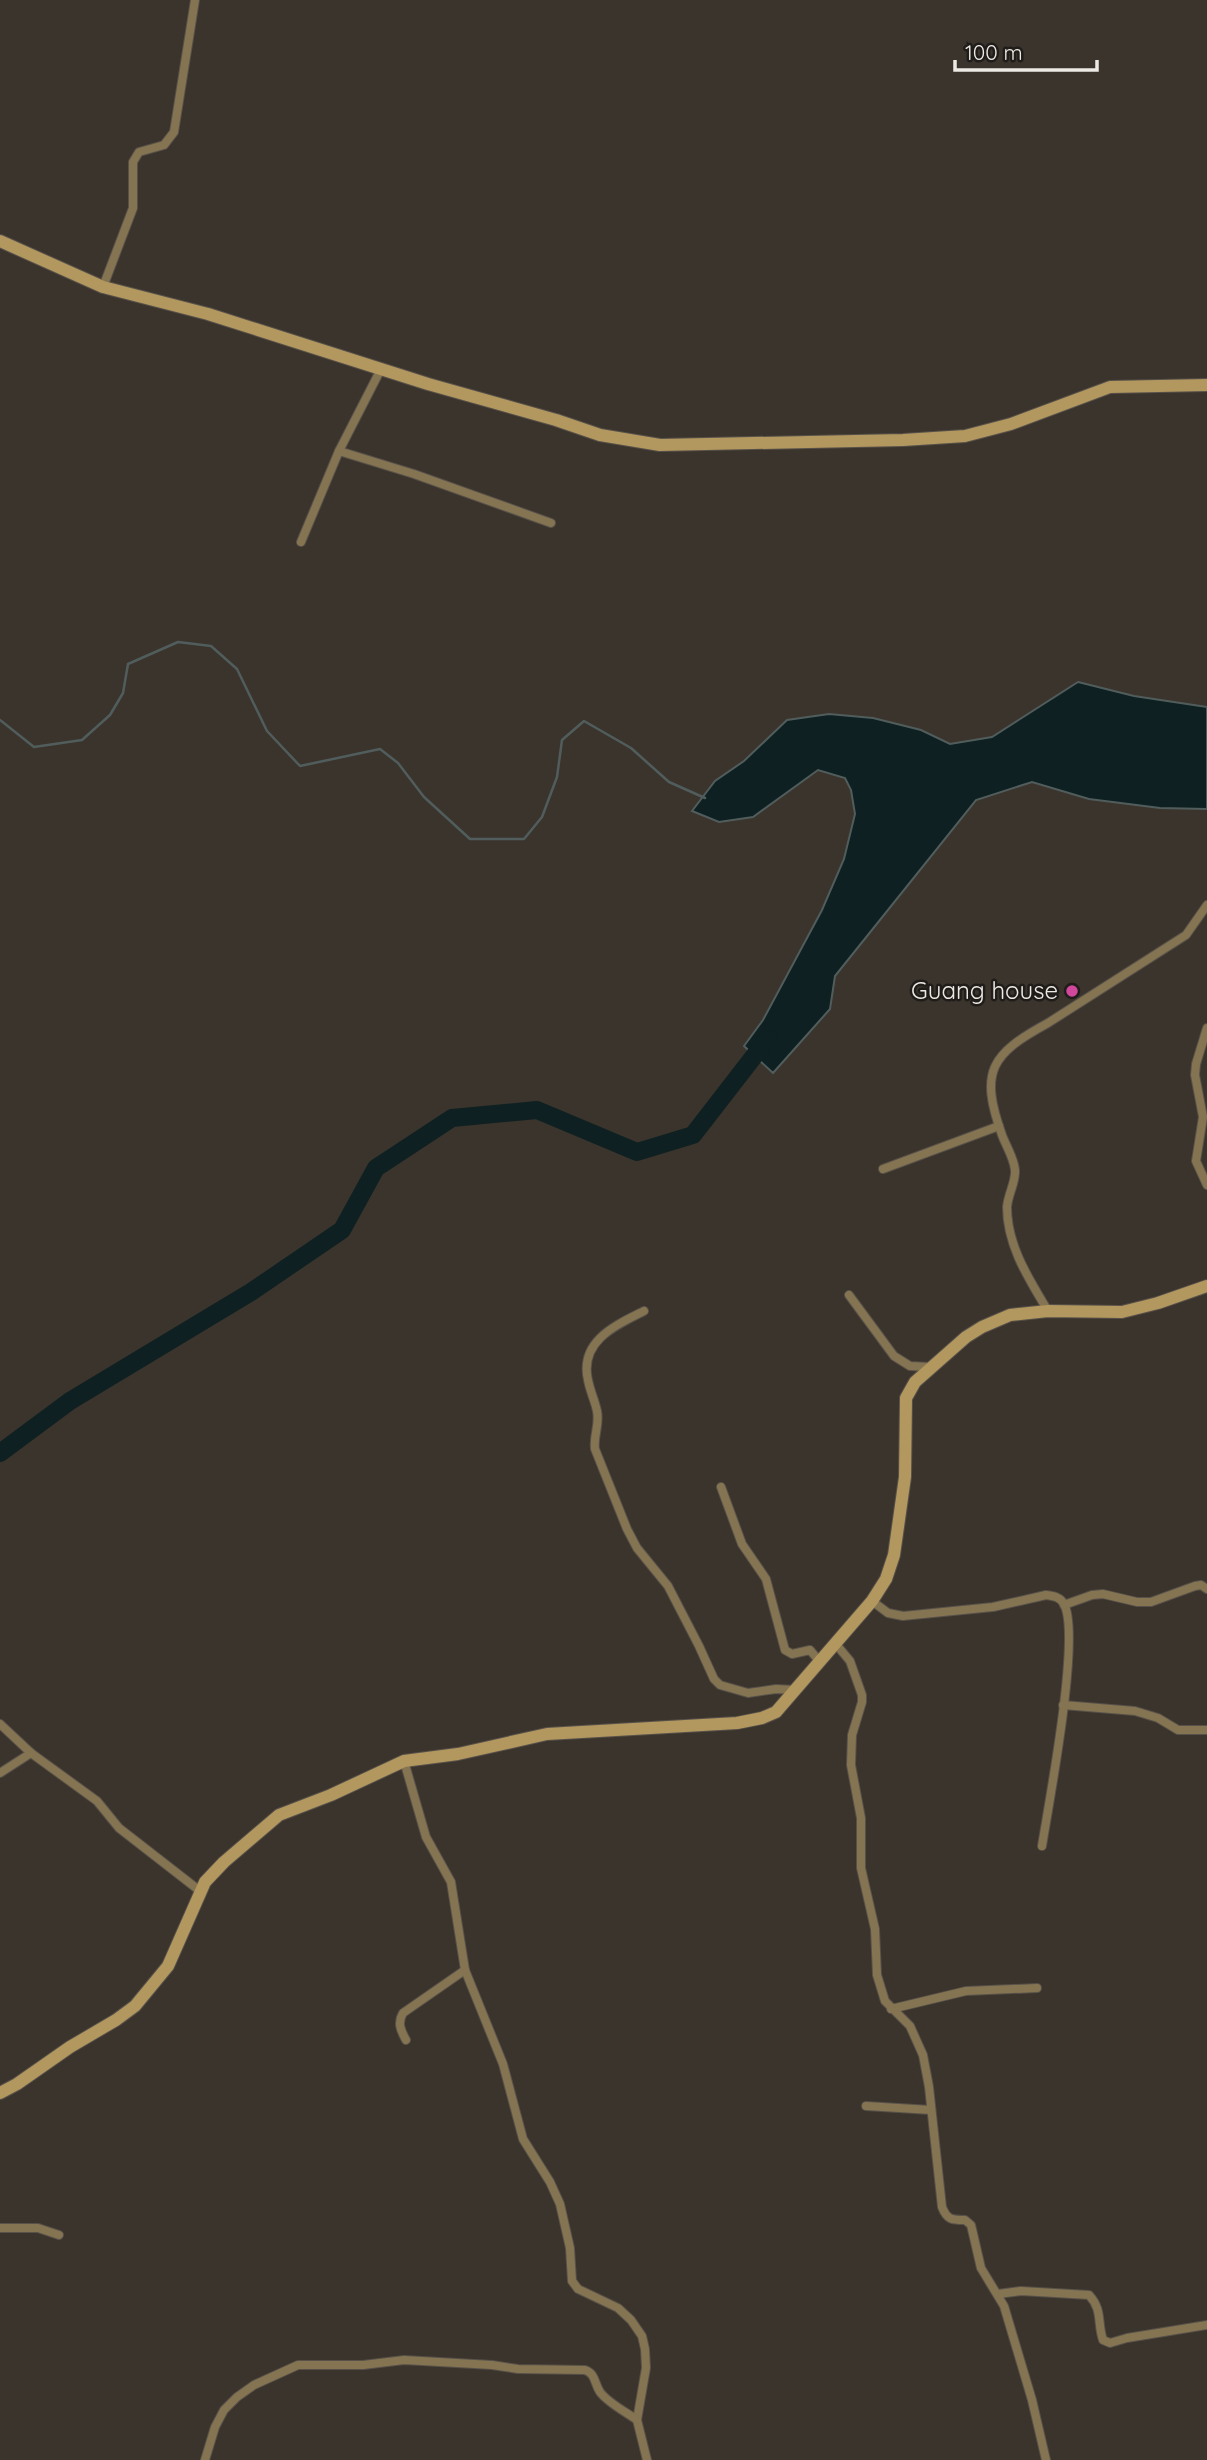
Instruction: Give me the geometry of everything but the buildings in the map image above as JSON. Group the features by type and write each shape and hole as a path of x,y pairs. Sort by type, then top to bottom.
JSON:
{"street":[{"path":"103,287 132,208 133,162 139,152 164,145 174,132 195,0"},
{"path":"0,241 103,287 220,318 610,438 679,445 965,436 1012,424 1110,387 1207,385"},
{"path":"301,542 340,451 382,369"},
{"path":"340,451 551,523"},
{"path":"1048,1311 1024,1271 1016,1251 1007,1211 1015,1169 999,1126 990,1090 995,1065 1012,1044 1184,937 1207,905"},
{"path":"1207,1028 1195,1075 1203,1117 1196,1161 1207,1185"},
{"path":"883,1170 999,1126"},
{"path":"0,2093 135,2006 168,1966 205,1882 224,1861 279,1815 331,1795 404,1761 458,1754 547,1734 754,1720 776,1712 872,1601 886,1579 894,1555 905,1477 906,1398 915,1382 930,1367 966,1336 1010,1315 1048,1311 1103,1313 1136,1310 1207,1286"},
{"path":"849,1295 894,1356 910,1366 930,1367"},
{"path":"644,1311 608,1329 597,1339 586,1367 598,1419 595,1449 613,1497 637,1548 668,1586 713,1679 720,1685 748,1693 776,1689 796,1690"},
{"path":"721,1487 742,1544 766,1579 785,1650 792,1654 810,1650 820,1662"},
{"path":"1064,1605 1084,1597 1103,1594 1137,1602 1152,1602 1195,1586 1201,1585 1207,1589"},
{"path":"872,1601 892,1614 912,1616 993,1607 1046,1595 1055,1596 1064,1605 1068,1627 1067,1677 1042,1846"},
{"path":"835,1643 850,1661 862,1695 852,1735 851,1765 861,1818 861,1868 875,1929 877,1975 881,1995 891,2009 910,2026 923,2055 942,2207 945,2215 952,2220 969,2222 981,2268 1004,2306 1046,2460"},
{"path":"1063,1705 1135,1711 1158,1718 1178,1730 1207,1730"},
{"path":"0,1724 31,1753 97,1801 119,1828 200,1891"},
{"path":"0,1773 31,1753"},
{"path":"404,1761 426,1837 451,1882 465,1970 507,2076 523,2139 561,2204 570,2248 572,2281 578,2289 618,2308 642,2336 647,2357 637,2420 646,2460"},
{"path":"406,2040 399,2019 403,2013 465,1970"},
{"path":"891,2009 966,1991 1037,1988"},
{"path":"866,2106 930,2110"},
{"path":"0,2228 38,2228 59,2235"},
{"path":"998,2294 1021,2291 1089,2295 1100,2314 1103,2340 1110,2343 1207,2325"},
{"path":"205,2460 215,2427 224,2410 237,2397 298,2365 363,2365 404,2360 492,2365 517,2370 585,2370 594,2376 604,2397 637,2420"}],"shaded area":[{"path":"1078,682 1134,696 1207,707 1207,809 1160,808 1089,799 1032,782 976,800 835,976 830,1009 773,1073 744,1046 763,1020 822,910 844,859 855,814 851,790 845,778 818,770 753,817 719,822 692,811 715,781 744,761 787,720 829,714 873,718 921,730 950,744 992,737"}],"waterway":[{"path":"0,720 34,747 82,740 110,715 123,693 128,664 178,642 211,646 237,669 267,731 300,766 380,749 398,763 424,797 470,839 524,839 542,817 557,777 562,740 584,721 631,748 669,782 705,798"},
{"path":"0,1453 70,1401 251,1292 342,1230 376,1168 452,1118 537,1110 637,1152 693,1135 768,1038"}],"place":[{"name":"Guang house","path":"1072,991"}]}
